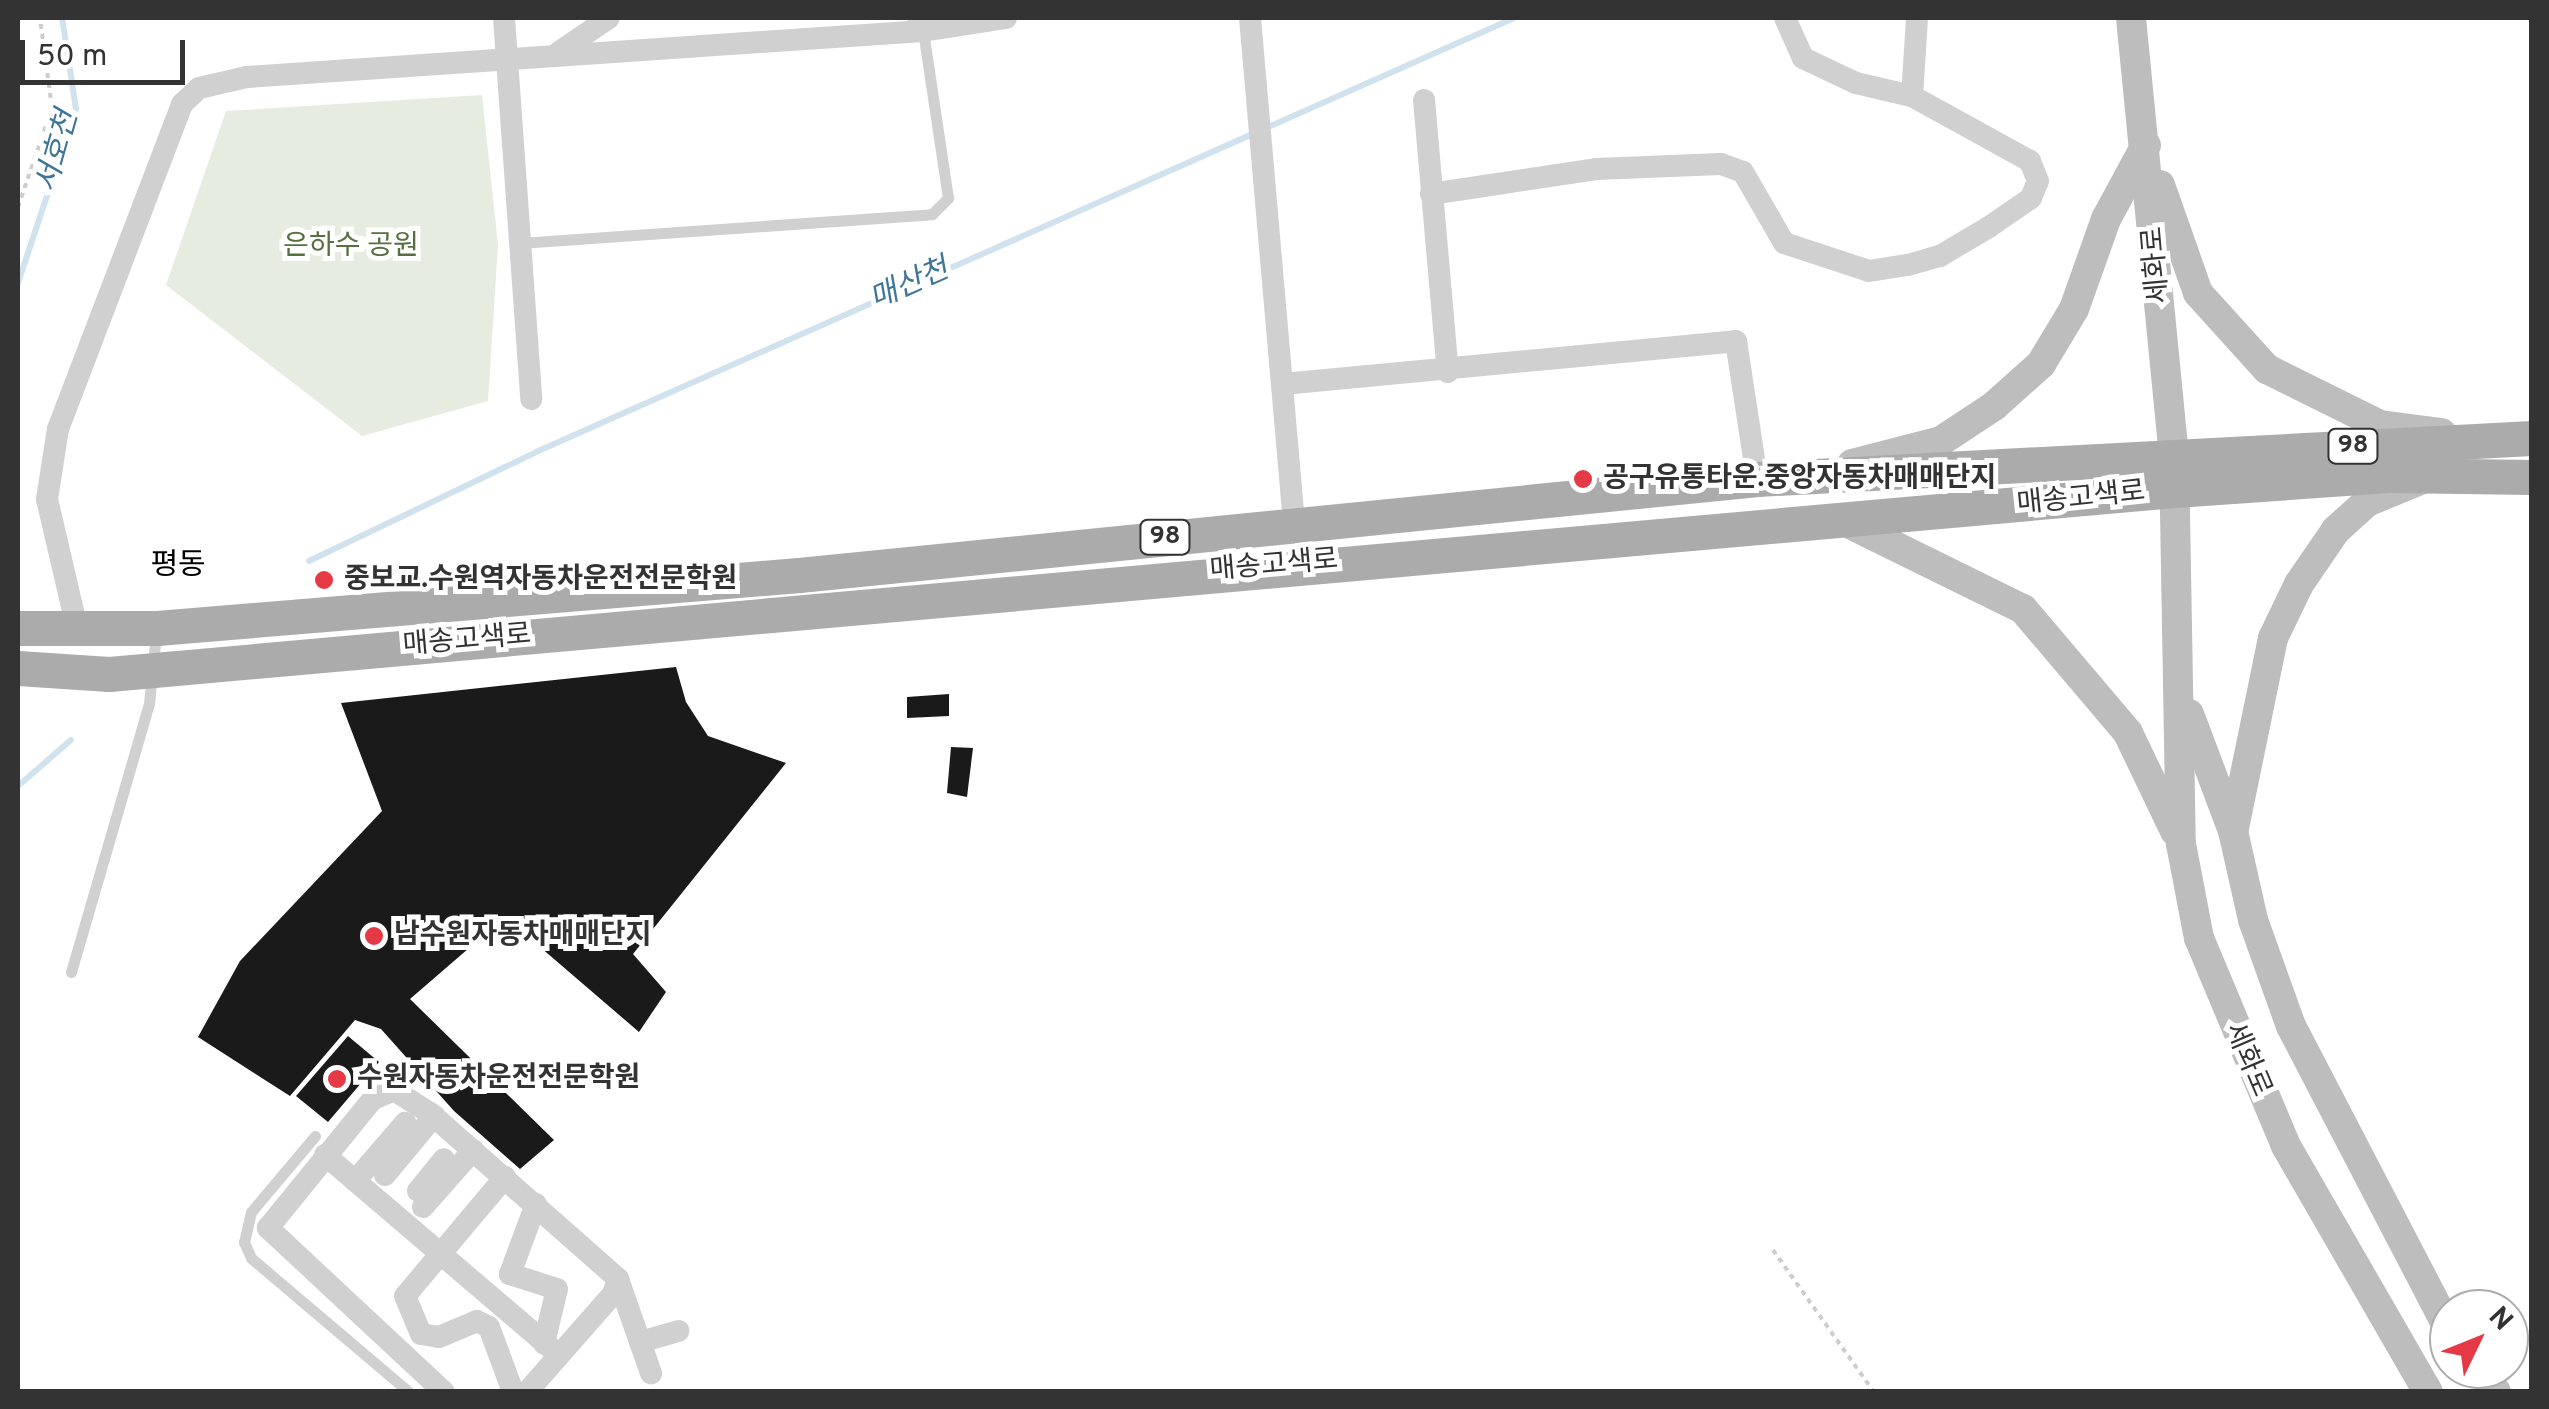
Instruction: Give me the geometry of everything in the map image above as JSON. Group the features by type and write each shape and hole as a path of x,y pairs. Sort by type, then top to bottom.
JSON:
{"main road":[{"name":"세화로","path":"2131,18 2174,472 2182,844 2199,938 2240,1047 2286,1146 2428,1392"},
{"path":"2146,145 2198,292 2267,369 2380,424 2483,439"},
{"path":"1799,478 1941,441 1994,406 2041,364 2074,309 2106,219 2146,145"},
{"name":"매송고색로","path":"49,628 157,628 799,574 1294,543 1848,523 2174,472 2483,439 2532,438"},
{"name":"매송고색로","path":"33,669 149,670 1294,543 1757,478 2174,472 2532,477"},
{"path":"2233,831 2273,638 2299,584 2336,530 2367,502 2426,477"},
{"path":"1848,523 2023,609 2128,733 2182,844"},
{"name":"세화로","path":"2181,692 2233,831 2253,920 2291,1026 2429,1291"}],"street":[{"path":"504,18 531,399"},
{"path":"556,54 610,18"},
{"path":"49,628 47,498 58,429 182,104 199,88 247,77 1006,18"},
{"path":"1250,18 1294,543"},
{"path":"1431,194 1596,169 1721,164 1743,172 1784,244 1869,271 1940,256 2031,198 2038,181 2030,160 1912,96 1856,84 1803,58 1785,18"},
{"path":"1912,96 1918,18"},
{"path":"1424,100 1448,372"},
{"path":"1283,384 1448,372 1736,340 1757,478"},
{"path":"444,1392 270,1236 270,1219 320,1146 373,1099 394,1090 434,1116 618,1279 651,1373"},
{"path":"396,1216 422,1178 434,1116"},
{"path":"355,1182 393,1129"},
{"path":"320,1146 355,1182 552,1349"},
{"path":"422,1178 473,1150"},
{"path":"505,1177 405,1296 412,1321 421,1334 440,1337 477,1322 489,1327 513,1392"},
{"path":"536,1204 510,1274 557,1290 552,1349"},
{"path":"527,1392 552,1349 613,1294 618,1279"},
{"path":"640,1342 678,1332"}],"lane":[{"path":"520,244 932,214 948,198 917,24"},
{"path":"71,972 148,704 149,670 157,628"},
{"path":"320,1146 252,1212 244,1242 251,1258 409,1392"}],"path":[{"path":"18,207 52,108 40,18"},
{"path":"1772,1250 1874,1392"}],"green space":[{"name":"은하수 공원","path":"482,95 498,245 488,401 362,436 166,285 226,111"}],"building":[{"name":"남수원자동차매매단지","path":"676,667 686,702 708,736 786,763 633,954 666,992 639,1032 505,917 410,999 554,1140 520,1169 454,1111 381,1029 355,1020 290,1096 198,1037 240,961 382,811 341,703"},
{"path":"949,694 949,716 907,718 907,697"},
{"path":"951,747 973,748 967,797 947,793"},
{"name":"수원자동차운전전문학원","path":"348,1036 379,1062 328,1122 296,1096"}],"waterway":[{"name":"서호천","path":"18,283 76,109 62,18"},
{"name":"매산천","path":"309,561 536,452 1514,18"},
{"name":"매산천","path":"18,786 71,740"}],"place":[{"name":"공구유통타운.중앙자동차매매단지","path":"1583,479"},
{"name":"중보교.수원역자동차운전전문학원","path":"324,580"},
{"name":"남수원자동차매매단지","path":"374,936"},
{"name":"수원자동차운전전문학원","path":"337,1079"}],"district":[{"name":"평동","path":"178,567"}]}
